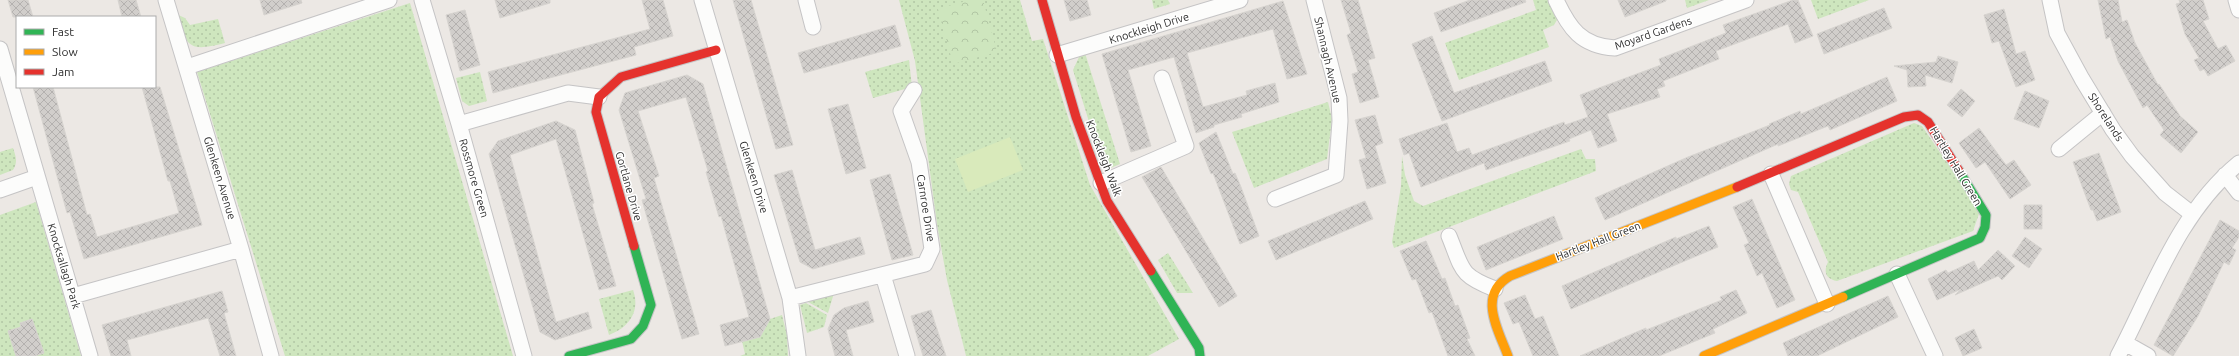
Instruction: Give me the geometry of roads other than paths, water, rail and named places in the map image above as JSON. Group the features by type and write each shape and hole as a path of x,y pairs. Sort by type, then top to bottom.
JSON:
{"street":[{"name":"Glenkeen Avenue","path":"166,0 241,249 271,356"},
{"path":"187,67 389,0"},
{"name":"Rossmore Green","path":"422,0 459,124 524,356"},
{"name":"Glenkeen Drive","path":"702,0 790,298 798,356"},
{"path":"806,0 813,28"},
{"name":"Knockleigh Walk","path":"1042,0 1076,117 1107,201 1199,348 1200,356"},
{"name":"Shannagh Avenue","path":"1275,199 1336,175 1340,121 1339,98 1314,0"},
{"name":"Moyard Gardens","path":"1556,0 1566,21 1575,32 1593,44 1602,47 1615,48 1746,0"},
{"name":"Shorelands","path":"2050,0 2057,33 2082,79 2103,113 2132,156 2145,171 2166,194 2192,214"},
{"name":"Knockleigh Drive","path":"1058,55 1235,1"},
{"name":"Knocksallagh Park","path":"0,49 90,356"},
{"path":"459,124 568,94 599,97 621,77 716,50"},
{"path":"1100,183 1186,146 1162,78"},
{"name":"Carnroe Drive","path":"790,298 925,264 932,249 919,162 901,111 914,90"},
{"name":"Gortlane Drive","path":"569,356 631,339 643,326 651,305 596,112 599,97"},
{"path":"2059,149 2103,113"},
{"name":"Hartley Hall Green","path":"1495,289 1498,283 1510,276 1771,174 1904,117 1918,115 1928,122 1986,215 1985,227 1980,238 1704,356"},
{"path":"2118,356 2174,244 2192,214 2225,175 2239,163"},
{"path":"1771,174 1827,304"},
{"path":"2225,175 2239,193"},
{"path":"0,190 37,177"},
{"path":"1449,236 1463,271 1472,280 1495,289 1492,294 1492,307 1508,356"},
{"path":"73,296 241,249"},
{"path":"1897,274 1935,356"},
{"path":"883,275 907,356"},
{"path":"2125,343 2148,356"}]}
